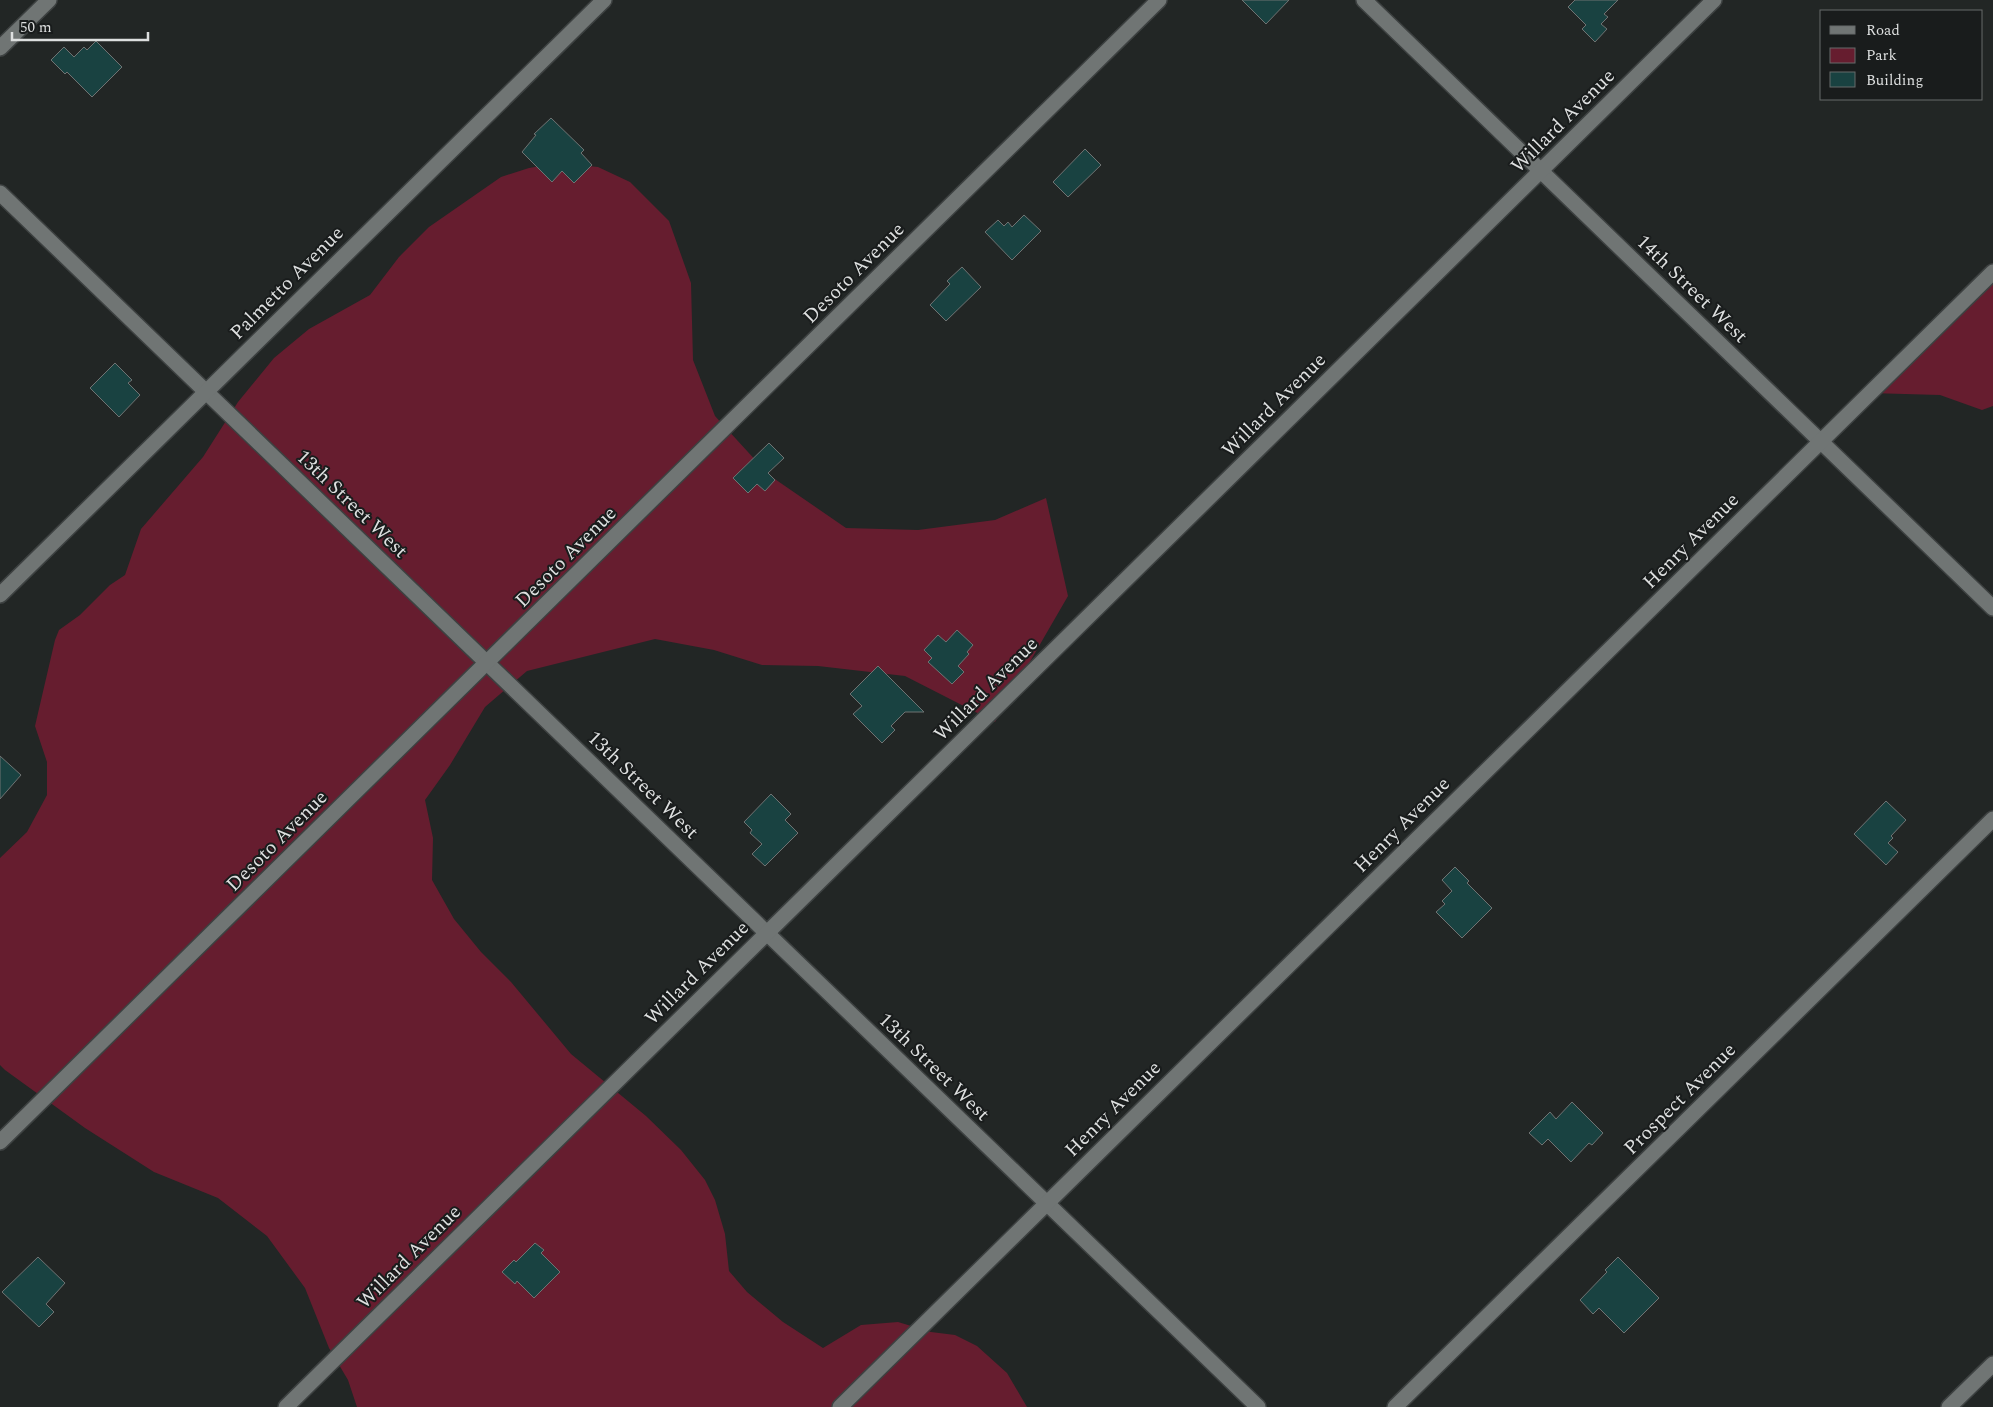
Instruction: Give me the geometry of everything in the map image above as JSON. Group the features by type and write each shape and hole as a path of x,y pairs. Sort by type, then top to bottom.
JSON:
{"street":[{"path":"0,48 49,0"},
{"name":"Palmetto Avenue","path":"0,595 604,0"},
{"name":"Desoto Avenue","path":"0,1142 1159,0"},
{"name":"14th Street West","path":"1364,0 1993,608"},
{"name":"Willard Avenue","path":"286,1407 1714,0"},
{"name":"13th Street West","path":"0,193 1258,1407"},
{"name":"Henry Avenue","path":"840,1407 1993,272"},
{"name":"Prospect Avenue","path":"1395,1407 1993,819"},
{"path":"1950,1407 1993,1364"}],"green space":[{"path":"559,163 598,167 630,182 669,221 691,283 693,360 715,416 769,475 846,528 918,530 995,520 1046,498 1068,596 995,722 905,676 818,666 762,665 714,650 655,639 527,671 485,707 450,765 425,800 433,838 432,880 454,919 481,952 511,982 571,1054 646,1116 681,1150 705,1180 715,1200 725,1234 729,1271 747,1292 783,1322 823,1348 861,1325 898,1322 931,1332 955,1335 977,1346 1007,1373 1027,1407 357,1407 348,1380 329,1348 305,1288 267,1236 218,1198 154,1172 85,1128 0,1065 0,858 27,832 47,795 47,762 35,726 59,630 80,615 110,585 125,575 141,529 203,457 238,402 274,358 309,329 370,295 399,257 429,227 501,177 529,168"},
{"path":"1993,271 1993,406 1982,410 1940,395 1869,393"}],"building":[{"path":"1242,0 1289,0 1266,24"},
{"path":"1575,0 1618,0 1604,14 1608,17 1601,24 1607,29 1595,42 1582,29 1586,25 1568,7"},
{"path":"96,41 122,67 92,97 67,72 65,74 51,60 64,47 74,57 84,47 87,50"},
{"path":"551,118 584,150 581,153 592,165 574,183 562,171 552,182 522,152 536,135 534,134"},
{"path":"1085,149 1101,165 1068,197 1053,182"},
{"path":"1024,215 1041,231 1012,260 985,232 998,220 1004,226 1008,222 1012,227"},
{"path":"962,267 981,287 946,321 930,305 950,284 947,281"},
{"path":"115,363 132,380 128,383 140,395 119,417 90,388"},
{"path":"769,443 784,458 768,473 775,480 765,491 757,484 748,493 733,478"},
{"path":"957,630 973,645 967,652 969,654 958,666 964,672 952,684 928,662 932,658 924,650 938,635 946,642"},
{"path":"878,666 924,712 905,712 891,726 895,730 882,743 853,714 862,706 850,694"},
{"path":"0,756 21,775 0,799"},
{"path":"771,794 791,814 785,820 798,833 765,866 752,854 762,844 750,833 752,830 744,822"},
{"path":"1886,801 1906,820 1891,836 1893,838 1888,843 1898,852 1886,865 1854,834"},
{"path":"1455,867 1469,881 1467,883 1492,908 1462,938 1436,912 1445,904 1442,901 1452,891 1442,880"},
{"path":"1572,1102 1603,1133 1592,1145 1589,1143 1571,1162 1548,1139 1542,1145 1529,1133 1550,1112 1556,1119"},
{"path":"535,1243 544,1250 541,1253 560,1272 534,1298 517,1281 515,1284 502,1272 514,1260 516,1262"},
{"path":"38,1257 65,1283 46,1304 54,1312 39,1327 2,1292"},
{"path":"1618,1257 1659,1298 1624,1333 1599,1308 1593,1314 1580,1300 1607,1272 1605,1270"}]}
